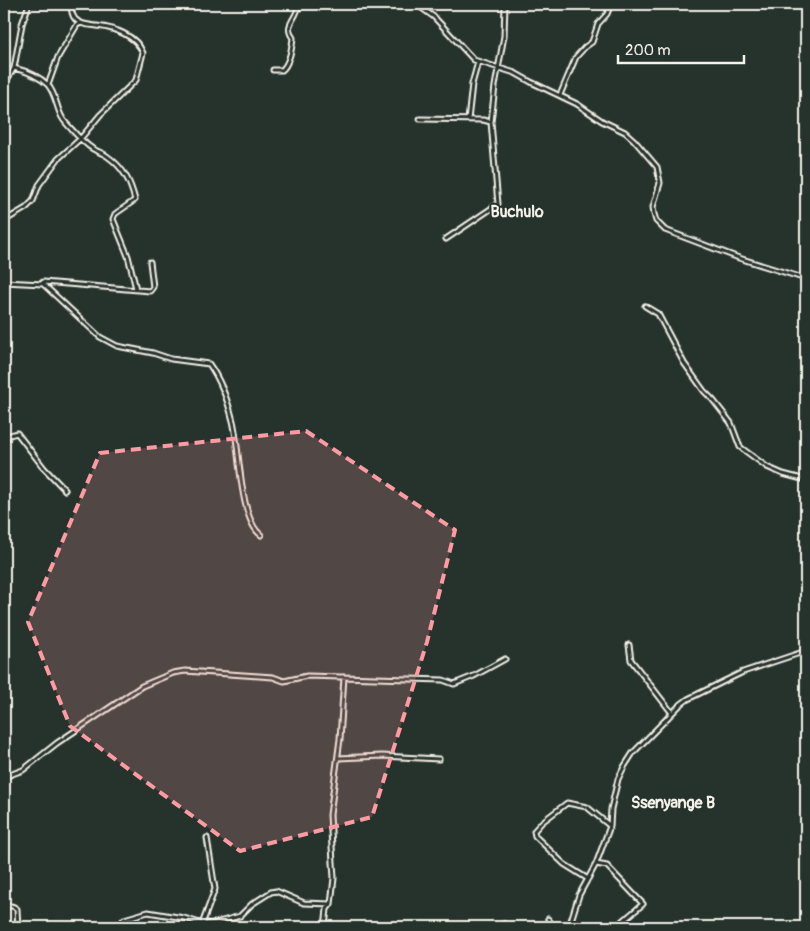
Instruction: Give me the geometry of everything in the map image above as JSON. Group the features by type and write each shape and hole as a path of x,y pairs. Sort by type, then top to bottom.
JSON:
{"street":[{"path":"4,84 14,68 22,24 29,4"},
{"path":"4,221 26,208 33,201 39,185 58,159 81,138 100,115 136,80 143,53 134,41 121,32 81,23 75,19 70,4"},
{"path":"273,70 282,70 287,66 293,44 289,26 298,10 298,4"},
{"path":"416,4 434,17 474,60 514,72 530,82 577,104 602,121 626,132 657,166 660,183 653,207 656,221 665,230 739,258 806,279"},
{"path":"446,238 498,204 491,122 504,36 505,4"},
{"path":"560,96 576,57 585,47 591,44 598,24 608,14 612,4"},
{"path":"48,85 58,57 77,25 81,23"},
{"path":"468,120 472,84 478,62"},
{"path":"14,68 28,72 48,85 56,97 60,115 66,123 92,149 108,157 128,177 135,200 115,214 113,219 128,256 136,289"},
{"path":"420,118 483,120 491,122"},
{"path":"4,282 43,284 43,282 150,291 153,287 150,262"},
{"path":"43,284 100,337 117,346 153,353 171,359 209,364 219,378 233,422 243,494 253,526 261,536"},
{"path":"645,306 658,314 684,363 704,391 731,423 740,447 767,468 806,480"},
{"path":"4,440 10,435 17,433 44,468 65,490"},
{"path":"629,645 631,660 672,714"},
{"path":"569,927 579,895 596,864 610,826 618,779 633,753 688,699 743,672 806,651"},
{"path":"4,777 23,770 57,743 142,686 185,670 273,676 284,681 307,676 443,680 454,684 474,676 505,659"},
{"path":"325,927 327,909 331,904 334,878 330,815 338,758 344,677"},
{"path":"338,758 382,756 439,759"},
{"path":"588,879 564,864 535,836 534,831 542,822 567,803 587,807 610,826"},
{"path":"202,926 215,889 207,838"},
{"path":"596,864 607,866 642,904 616,927"},
{"path":"118,927 124,919 145,912 184,918 202,926 240,916 252,904 271,892 279,892 310,905 331,904"},
{"path":"4,908 14,906 17,909 18,927"},
{"path":"548,919 554,927"},
{"path":"504,924 510,927"}],"highlighted area":[{"path":"306,431 455,530 427,642 372,817 240,851 70,726 28,622 100,453"}],"district":[{"name":"Buchulo","path":"517,211"},
{"name":"Ssenyange B","path":"673,802"}]}
